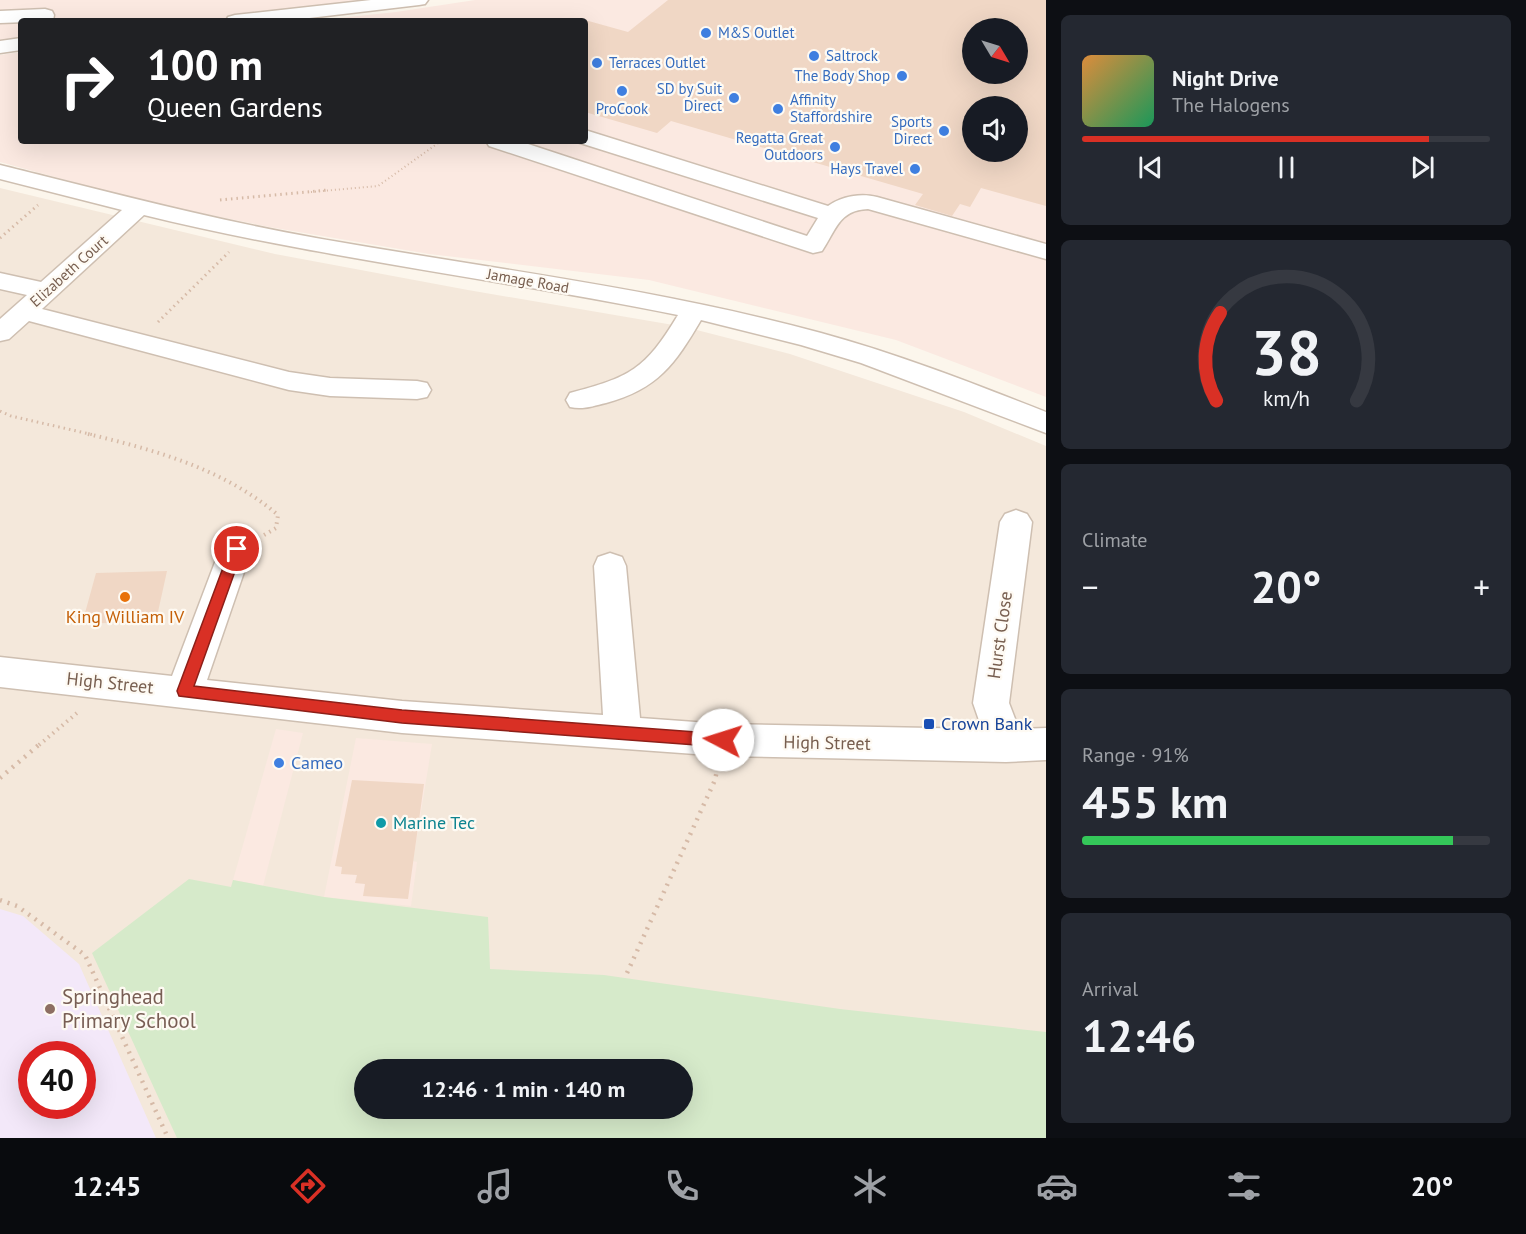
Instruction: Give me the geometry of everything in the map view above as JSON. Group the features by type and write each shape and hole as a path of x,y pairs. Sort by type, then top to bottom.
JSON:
{"street":[{"path":"0,17 45,18 59,0"},
{"path":"247,18 264,14 419,0"},
{"path":"0,47 18,44"},
{"path":"588,138 833,215"},
{"path":"506,144 813,246 833,215 841,206 853,201 870,202 1046,252"},
{"name":"Jamage Road","path":"0,172 138,208 313,244 627,298 812,339 930,377 1046,423"},
{"name":"Elizabeth Court","path":"0,333 138,208"},
{"path":"0,281 46,291"},
{"path":"24,312 289,381 330,387 417,390"},
{"path":"580,400 609,394 638,383 658,368 693,312"},
{"name":"Hurst Close","path":"1006,747 990,703 1016,522"},
{"path":"185,691 237,549"},
{"path":"610,566 623,732"},
{"name":"High Street","path":"0,672 402,717 723,740 1006,747 1046,744"}],"path":[{"path":"219,200 378,186 437,144"},
{"path":"0,238 59,187"},
{"path":"138,342 250,231"},
{"path":"0,411 10,416 178,459 228,479 270,506 278,515 276,528 237,549"},
{"path":"0,778 112,683"},
{"path":"627,973 715,780 723,740"},
{"path":"0,900 17,906 85,955 168,1138"}],"shaded area":[{"path":"0,0 419,0 261,18 18,18 18,44 0,47"},
{"path":"475,0 1046,0 1046,397 896,340 649,280 429,254 269,227 146,202 0,162 0,55 18,52 18,144 588,144 588,18 339,18"},
{"path":"0,188 275,254 685,327 790,354 964,412 1046,446 1046,1138 0,1138"},
{"path":"276,729 303,733 263,886 233,880"},
{"name":"Marine Tec","path":"356,738 432,744 413,861 417,862 411,906 324,897"},
{"name":"Springhead Primary School","path":"0,909 23,916 79,964 156,1138 0,1138"}],"green space":[{"path":"189,879 231,887 233,880 324,897 488,917 490,969 604,975 840,1009 1046,1032 1046,1138 177,1138 92,953"}],"building":[{"name":"Affinity Staffordshire","path":"668,0 1046,0 1046,206 981,188 970,207 960,204 952,216 915,205 923,194 671,121 657,133 588,113 588,21 628,32"},
{"name":"King William IV","path":"167,571 156,621 82,624 96,573"},
{"name":"Marine Tec","path":"352,780 424,784 408,899 363,896 365,884 355,883 357,875 341,874 342,867 335,866"}],"place":[{"name":"M&S Outlet","path":"706,33"},
{"name":"Saltrock","path":"814,56"},
{"name":"Terraces Outlet","path":"597,63"},
{"name":"The Body Shop","path":"902,76"},
{"name":"ProCook","path":"622,91"},
{"name":"SD by Suit Direct","path":"734,98"},
{"name":"Affinity Staffordshire","path":"778,109"},
{"name":"Sports Direct","path":"944,131"},
{"name":"Regatta Great Outdoors","path":"835,147"},
{"name":"Hays Travel","path":"915,169"},
{"name":"King William IV","path":"125,597"},
{"name":"Crown Bank","path":"929,724"},
{"name":"Cameo","path":"279,763"},
{"name":"Marine Tec","path":"381,823"},
{"name":"Springhead Primary School","path":"50,1009"}],"route":[{"path":"237,549 185,691 402,717 723,740"}]}
